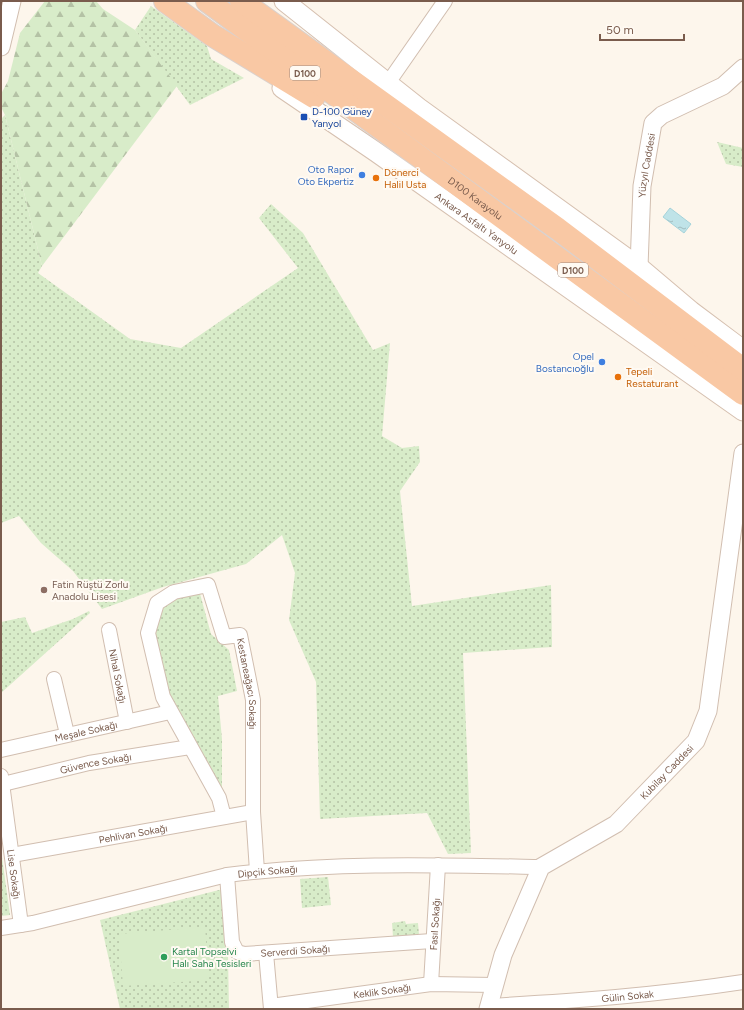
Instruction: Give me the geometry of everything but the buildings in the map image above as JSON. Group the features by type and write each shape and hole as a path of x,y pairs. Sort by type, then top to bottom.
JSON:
{"highway":[{"path":"165,1 212,35 291,81 343,116 403,146"},
{"name":"D100 Karayolu","path":"207,1 743,394"},
{"name":"D100","path":"241,1 312,50 558,229 743,369"},
{"path":"254,1 312,50"},
{"name":"D100","path":"558,229 691,311"},
{"path":"694,359 743,406"}],"main road":[{"path":"284,1 419,108 639,267 691,311 743,350"},
{"name":"Ankara Asfaltı Yanyolu","path":"212,35 294,97 376,152 743,411"}],"street":[{"path":"1,47 12,1"},
{"path":"388,83 446,1"},
{"name":"Yüzyıl Caddesi","path":"639,267 642,186 653,123 662,115 723,86 743,68"},
{"name":"Kubilay Caddesi","path":"541,867 616,824 696,742 708,711 743,453"},
{"name":"Kestaneağacı Sokağı","path":"224,817 219,798 163,697 148,633 156,603 174,592 208,585 224,636 240,635 253,700 253,812 257,871"},
{"name":"Nihal Sokağı","path":"109,630 127,722"},
{"path":"54,679 67,734"},
{"name":"Meşale Sokağı","path":"1,750 170,712"},
{"name":"Güvence Sokağı","path":"2,780 89,763 190,747"},
{"name":"Lise Sokağı","path":"2,780 21,925"},
{"name":"Pehlivan Sokağı","path":"12,855 253,812"},
{"name":"Dipçik Sokağı","path":"1,928 21,925 227,875 257,871 401,865 541,867"},
{"name":"Fasıl Sokağı","path":"431,984 432,941 438,865"},
{"path":"488,1007 503,955 541,867"},
{"name":"Serverdi Sokağı","path":"227,875 233,947 237,952 244,954 266,953 432,941"},
{"path":"266,953 271,1008"},
{"name":"Gülin Sokak","path":"488,1007 615,998 686,991 743,982"},
{"name":"Keklik Sokağı","path":"271,1008 431,984 494,985"}],"green space":[{"path":"45,1 96,1 103,9 135,30 177,86 42,266 5,115 1,107 1,94 8,81 20,33"},
{"path":"151,6 207,46 211,59 244,78 190,105 135,30"},
{"path":"5,115 42,266 38,273 130,339 181,348 298,268 259,218 271,204 303,233 373,350 390,343 382,436 402,448 419,446 420,462 400,491 412,606 551,585 552,647 463,653 471,853 448,854 427,813 320,819 316,682 289,620 295,573 282,535 246,564 163,587 102,609 73,571 41,543 19,516 1,523 1,119"},
{"path":"717,142 743,148 743,167 726,164"},
{"path":"199,590 211,634 229,650 237,691 218,696 222,739 222,793 173,711 152,635 158,609 174,595"},
{"path":"89,611 90,613 1,693 1,622 25,617 32,633 73,619"},
{"path":"1,850 10,915 1,916"},
{"path":"328,877 331,905 302,908 300,879"},
{"path":"223,889 228,957 229,1009 120,1009 100,920"},
{"path":"405,921 406,924 418,923 419,935 393,937 392,923"},
{"name":"Kartal Topselvi Halı Saha Tesisleri","path":"205,927 209,980 123,986 119,934"}],"water":[{"path":"670,208 691,224 684,233 663,217"}],"place":[{"name":"D-100 Güney Yanyol","path":"304,117"},
{"name":"Oto Rapor Oto Ekpertiz","path":"362,175"},
{"name":"Dönerci Halil Usta","path":"376,178"},
{"name":"Opel Bostancıoğlu","path":"602,362"},
{"name":"Tepeli Restaturant","path":"618,377"},
{"name":"Fatin Rüştü Zorlu Anadolu Lisesi","path":"44,590"},
{"name":"Kartal Topselvi Halı Saha Tesisleri","path":"164,957"}]}
